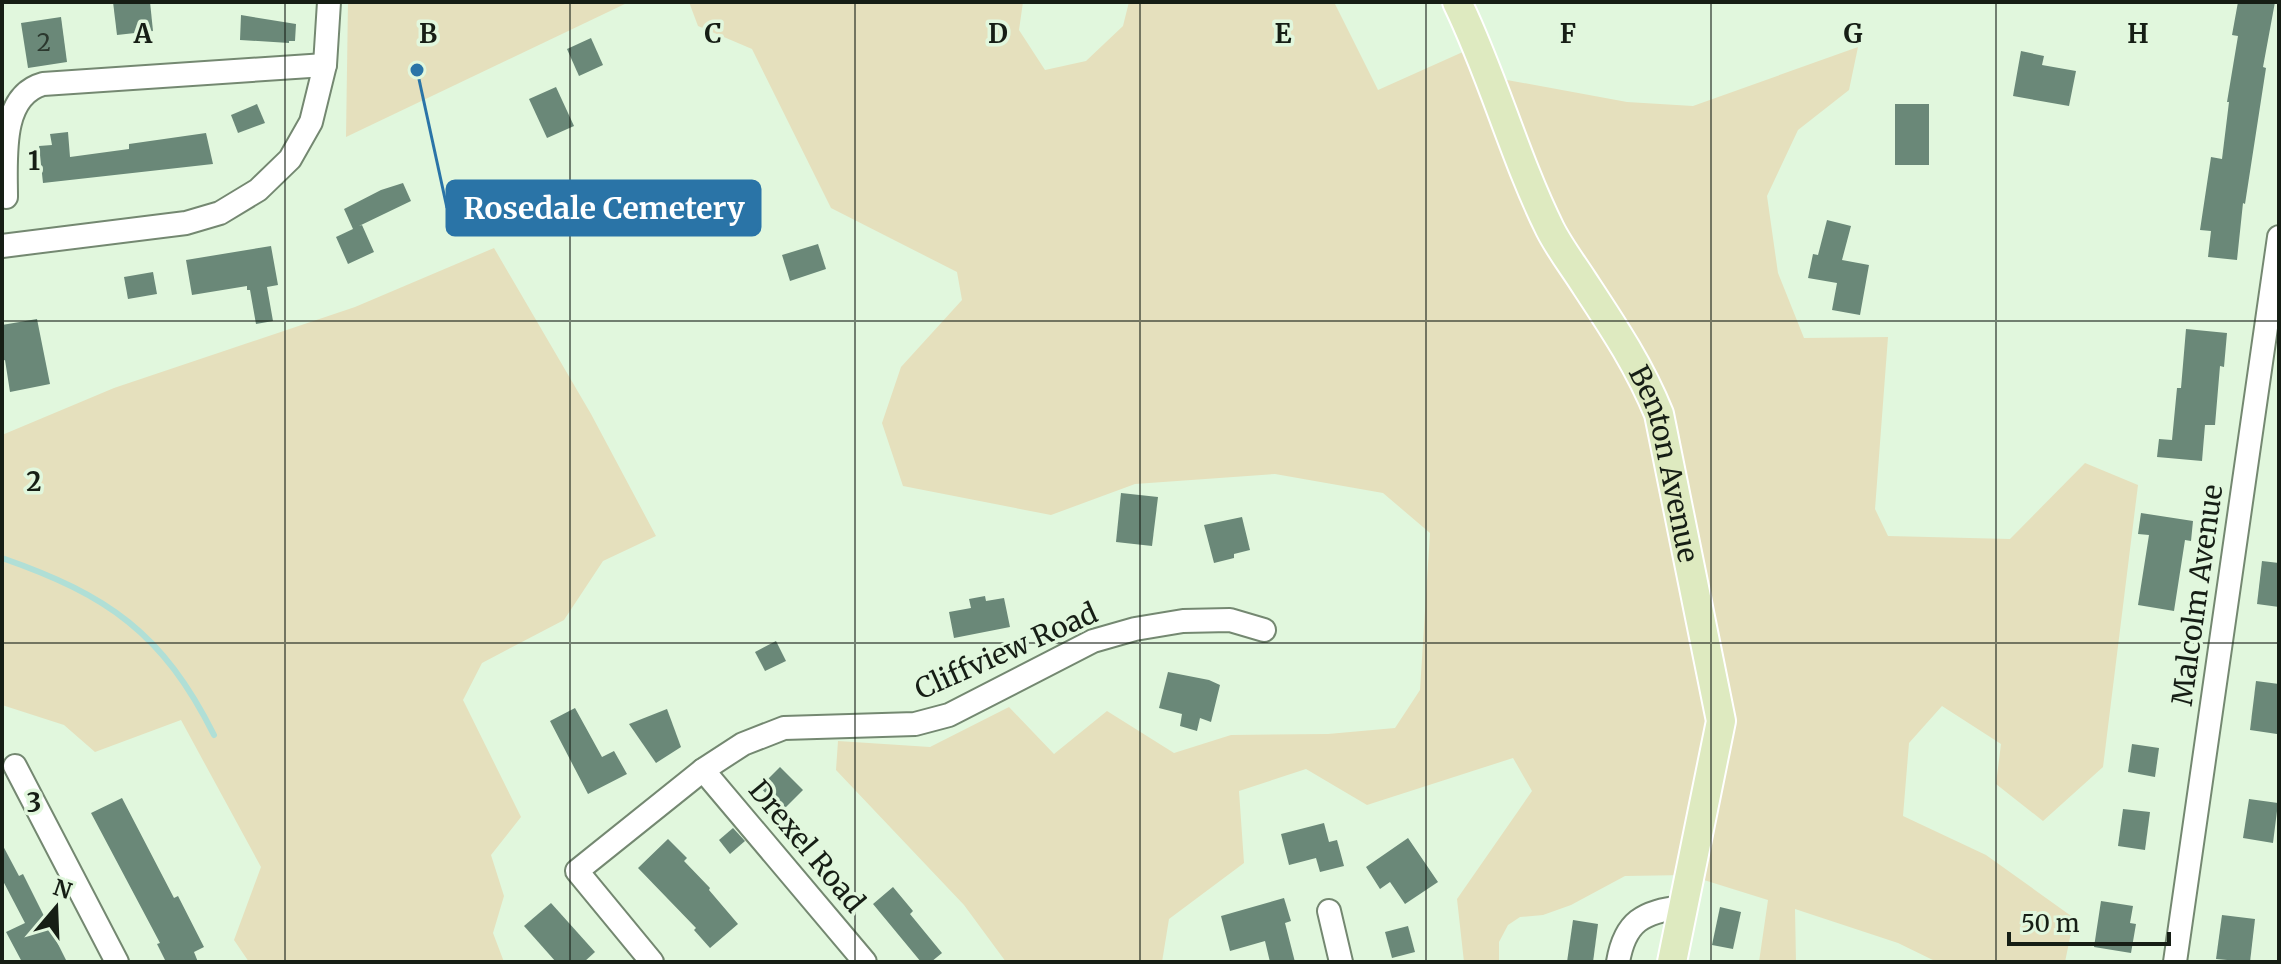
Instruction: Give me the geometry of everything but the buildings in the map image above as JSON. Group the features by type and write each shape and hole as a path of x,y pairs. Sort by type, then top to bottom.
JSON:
{"main road":[{"name":"Benton Avenue","path":"1457,2 1478,45 1530,186 1552,233 1630,352 1659,414 1721,721 1672,962"}],"street":[{"path":"2,246 186,223 220,213 273,178 300,143 314,113 325,65 329,2"},
{"path":"6,197 10,108 30,87 325,65"},
{"name":"Malcolm Avenue","path":"2175,962 2279,237"},
{"name":"Cliffview Road","path":"652,962 577,871 703,770 743,744 784,728 915,724 949,715 1093,641 1135,629 1183,621 1230,620 1264,630"},
{"path":"15,766 117,962"},
{"name":"Drexel Road","path":"703,770 865,962"},
{"path":"1618,962 1631,926 1655,910 1682,907"},
{"path":"1329,911 1341,962"}],"shaded area":[{"path":"348,2 629,2 346,137"},
{"path":"689,2 1023,2 1019,30 1045,70 1086,61 1123,26 1129,2 1334,2 1378,90 1465,51 1480,91 1507,80 1627,102 1693,106 1858,47 1849,90 1798,130 1767,196 1778,273 1804,338 1888,337 1875,509 1888,536 2010,539 2085,463 2138,485 2103,767 2043,821 1996,784 2001,744 1942,706 1909,743 1903,816 1986,855 2074,918 2065,962 1937,962 1898,943 1795,909 1796,962 1759,962 1768,900 1688,875 1625,876 1571,905 1543,915 1520,917 1508,925 1499,942 1499,962 1464,962 1457,899 1532,791 1513,758 1367,805 1306,769 1239,791 1244,863 1169,919 1162,962 1006,962 964,905 836,770 838,741 930,747 1009,707 1054,754 1107,711 1174,753 1231,735 1328,734 1395,728 1420,690 1430,533 1383,493 1275,474 1135,484 1051,515 903,486 882,423 901,367 962,300 957,272 831,208 752,49 698,26"},
{"path":"494,248 591,414 656,536 603,561 564,620 482,663 463,700 521,817 491,855 504,896 493,933 504,962 249,962 234,940 261,867 181,720 95,752 64,725 2,705 2,435 114,388 355,307"}],"waterway":[{"path":"2,558 73,587 129,622 174,670 214,735"}],"place":[{"name":"Rosedale Cemetery","path":"417,70"}]}
